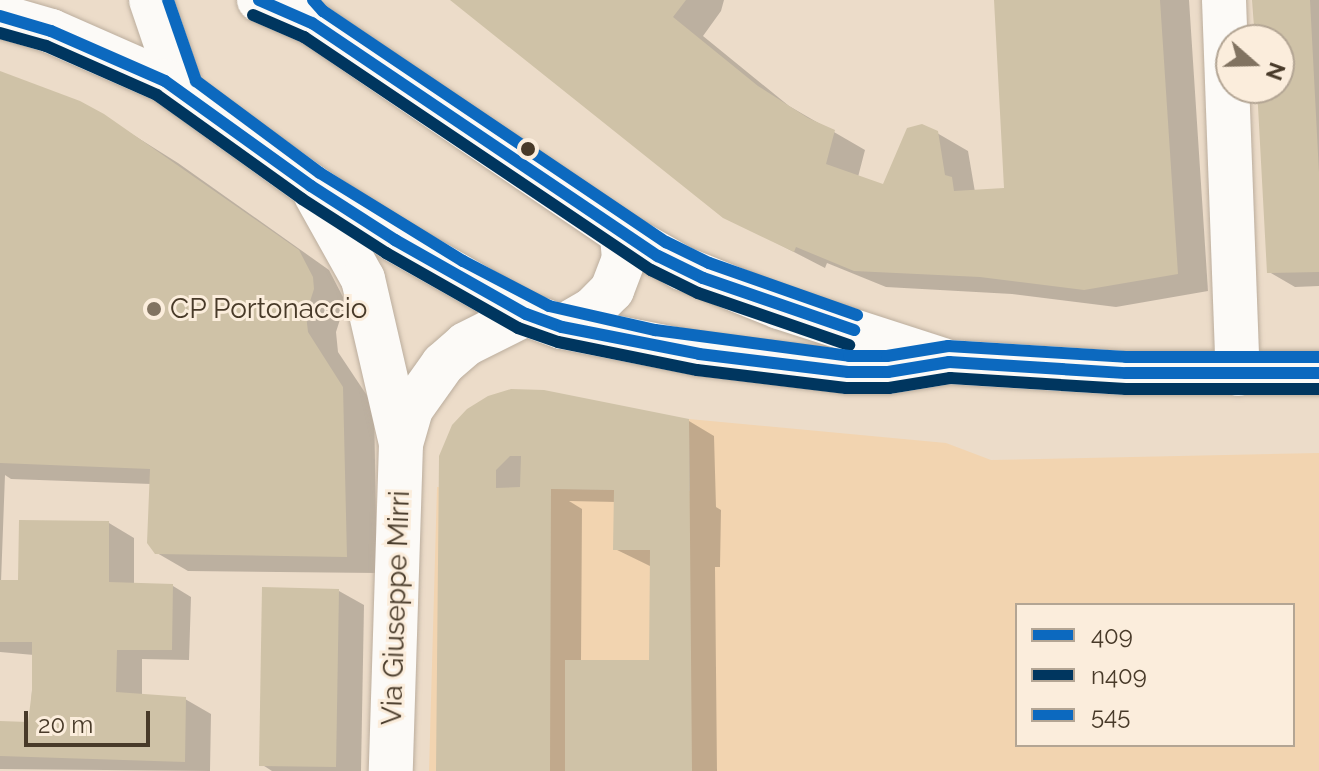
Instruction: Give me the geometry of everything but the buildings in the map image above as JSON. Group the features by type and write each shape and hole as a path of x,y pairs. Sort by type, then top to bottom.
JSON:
{"main road":[{"path":"151,0 182,91"},
{"path":"259,0 302,12 622,234 703,278 949,362"},
{"path":"1224,0 1238,374"},
{"path":"0,16 65,37 182,91 311,186 407,247 544,321 683,351 848,372 888,372 949,362 1110,372 1319,373"},
{"name":"Via Giuseppe Mirri","path":"311,186 363,279 401,444"},
{"name":"Via Giuseppe Mirri","path":"391,771 401,444 411,409 443,364 466,344 593,309 612,290 624,259 622,234"}],"shaded area":[{"path":"689,419 946,443 991,460 1319,453 1319,771 429,771 437,487 690,491"}],"transit line":[{"name":"545","path":"168,0 196,81 320,173 463,261 549,306 655,330 849,356 887,356 948,346 1126,357 1319,357"},
{"name":"409","path":"259,0 312,23 658,256 703,278 854,330"},
{"name":"545","path":"313,0 323,11 666,242 709,263 857,315"},
{"name":"n409","path":"253,15 304,37 651,270 698,293 849,345"},
{"name":"409","path":"0,16 51,31 165,81 311,186 395,240 526,314 562,327 699,354 848,372 888,372 949,362 1126,373 1319,373"},
{"name":"n409","path":"0,33 46,46 157,95 302,199 386,253 518,328 558,342 697,370 846,388 889,388 950,378 1126,389 1319,389"}],"place":[{"name":"CP Portonaccio","path":"154,309"}]}
